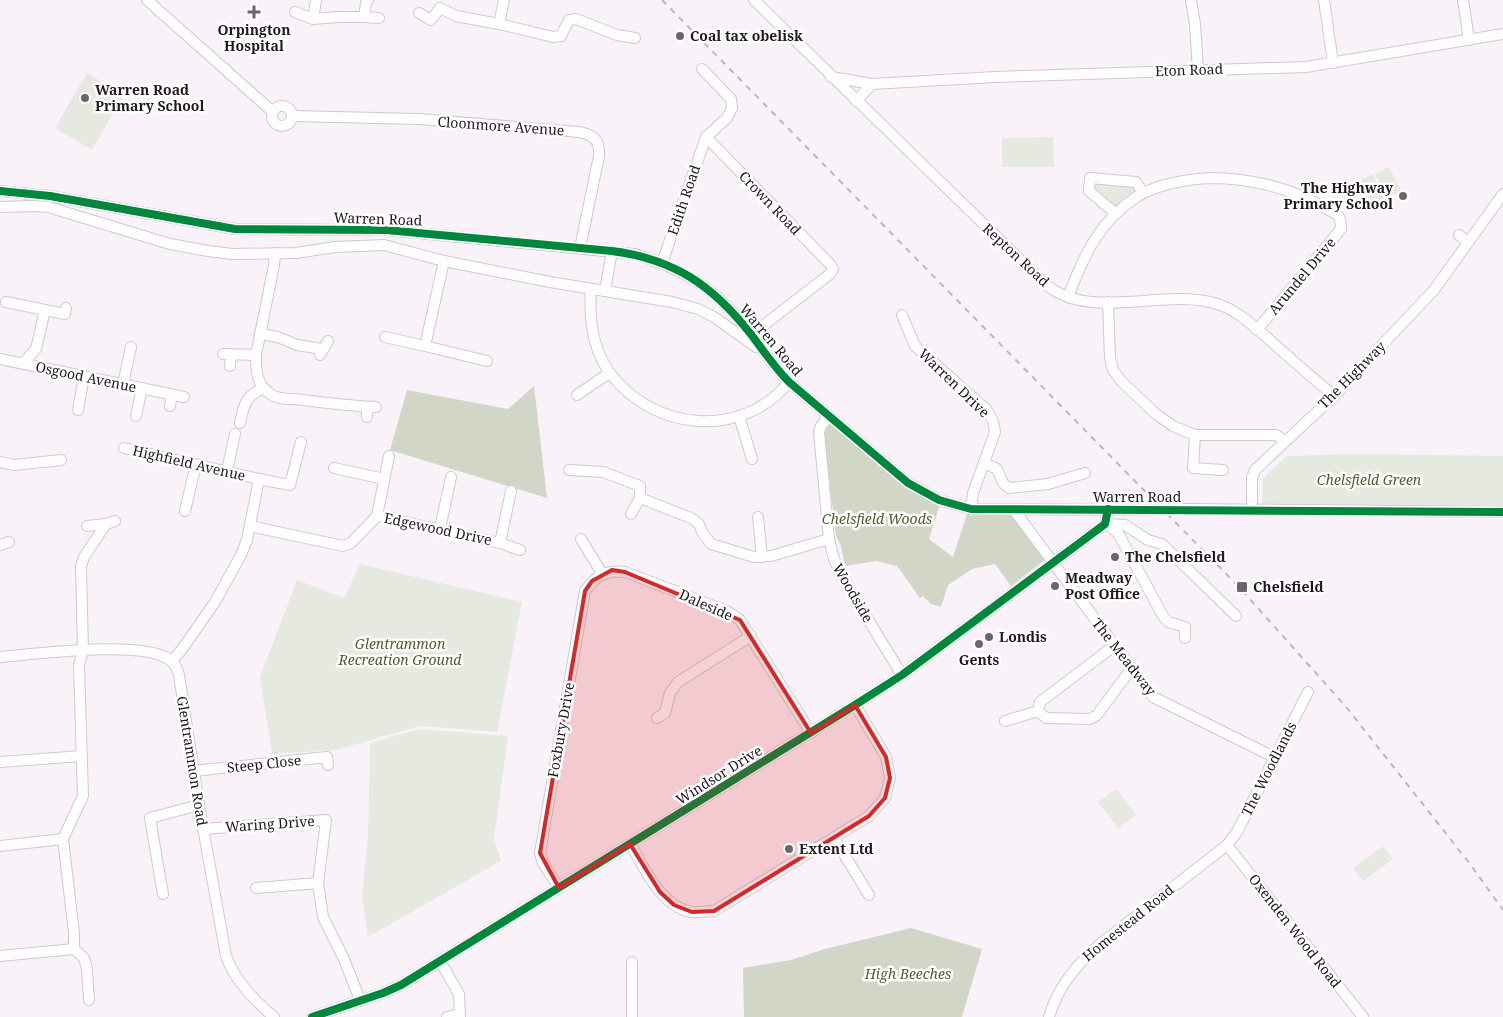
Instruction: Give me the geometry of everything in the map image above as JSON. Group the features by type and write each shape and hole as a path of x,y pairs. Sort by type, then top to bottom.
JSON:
{"street":[{"name":"Cloonmore Avenue","path":"147,0 273,112"},
{"path":"313,19 316,0"},
{"path":"364,17 368,0"},
{"path":"499,24 504,0"},
{"path":"1191,0 1195,24 1198,70"},
{"path":"1324,0 1333,63"},
{"path":"1463,0 1468,40"},
{"name":"Repton Road","path":"759,2 856,101 1053,290 1085,302 1187,299 1219,304 1257,330 1334,396"},
{"path":"418,13 431,20 440,8 456,16 553,37 561,36 566,23 576,18 617,35 635,38"},
{"path":"295,12 313,19 338,17 378,18"},
{"name":"Eton Road","path":"832,77 872,84 1306,67 1503,34"},
{"path":"702,69 731,99 732,108 727,118 706,137"},
{"path":"856,101 872,84"},
{"name":"Cloonmore Avenue","path":"284,106 290,110 292,116 288,124 278,126 272,118 273,112 278,107 284,106"},
{"name":"Cloonmore Avenue","path":"292,116 418,119 588,134 596,140 600,147 580,248"},
{"name":"Edith Road","path":"662,263 706,137"},
{"name":"Crown Road","path":"706,137 833,269 830,274 752,335"},
{"path":"1115,213 1089,191 1090,178 1136,182 1143,193"},
{"name":"Arundel Drive","path":"1068,297 1081,264 1094,239 1115,213 1143,193 1172,183 1211,178 1250,181 1313,201 1338,215 1341,223 1341,229 1257,330"},
{"name":"Warren Road","path":"0,191 47,195 235,229 386,230 635,254 662,263 691,277 716,295 752,335 763,352 789,382 908,483 939,500 971,509 1503,512"},
{"name":"The Highway","path":"1252,510 1252,478 1254,470 1334,396 1434,290 1503,194"},
{"name":"Warren Road","path":"0,207 48,207 170,244 232,254 296,253 335,247 384,246 444,261 591,289 672,302 698,309 714,317 763,352"},
{"path":"1459,235 1468,242"},
{"path":"605,291 612,251"},
{"path":"274,253 274,265 256,355 258,379 263,388 270,394 282,399 300,399 370,410"},
{"path":"425,346 444,261"},
{"path":"591,289 590,310 592,329 598,350 609,372 630,395 652,410 676,418 718,421 761,407 789,382"},
{"path":"6,302 65,314 66,308"},
{"path":"1108,302 1110,358 1113,370 1121,381 1156,414 1173,426 1195,435 1276,435 1285,440"},
{"path":"23,363 36,349 44,310"},
{"name":"Warren Drive","path":"902,314 915,346 987,410 993,421 995,432 973,493 971,509"},
{"path":"260,334 278,337 297,345 323,349"},
{"path":"385,338 486,361"},
{"path":"123,384 127,351"},
{"path":"228,358 256,355"},
{"name":"Osgood Avenue","path":"0,358 184,397"},
{"path":"577,396 609,372"},
{"path":"78,410 84,376"},
{"path":"136,416 142,388"},
{"path":"240,423 246,400 252,393 263,388"},
{"path":"170,406 172,395"},
{"path":"738,416 752,459"},
{"name":"Woodside","path":"829,416 821,426 820,432 829,539 834,559 842,577 902,675"},
{"path":"227,470 235,434"},
{"path":"1195,435 1193,468 1223,470"},
{"path":"259,479 290,485 301,442"},
{"name":"Highfield Avenue","path":"124,448 227,470 259,479 247,540 241,555 215,602 172,661"},
{"path":"377,516 389,456"},
{"path":"0,462 14,465 61,460"},
{"path":"984,463 996,469 1003,484 1009,488 1048,484 1085,473"},
{"path":"186,511 196,464"},
{"path":"334,468 384,479"},
{"path":"573,473 603,472 640,486 640,498 631,514"},
{"path":"440,529 451,477"},
{"path":"500,543 511,491"},
{"path":"640,498 691,518 699,524 702,532 711,544 754,557 771,556 829,539"},
{"name":"The Meadway","path":"1014,510 1153,697 1274,757"},
{"path":"1105,524 1108,510"},
{"name":"Edgewood Drive","path":"250,526 344,546 351,543 377,516 500,543 520,550"},
{"path":"758,516 762,557"},
{"path":"74,949 74,933 63,839 83,796 79,664 83,650 81,566 84,557 110,523 87,526"},
{"path":"1105,524 1125,525 1148,540 1162,544 1236,616"},
{"path":"1105,524 1118,533 1163,616 1168,622 1185,627 1185,638"},
{"name":"Windsor Drive","path":"312,1017 383,994 401,985 855,705 902,675 1105,524"},
{"path":"581,539 603,574"},
{"name":"Daleside","path":"603,574 612,570 625,572 727,611 740,620 752,636 811,732"},
{"name":"Foxbury Drive","path":"559,888 543,863 540,853 585,591 592,581 603,574"},
{"path":"658,718 664,713 670,693 678,682 752,636"},
{"path":"1038,711 1040,702 1114,646"},
{"path":"0,657 83,650 140,651 158,654 172,661"},
{"name":"Glentrammon Road","path":"172,661 179,675 199,805 227,960 249,994 274,1017"},
{"path":"1038,711 1046,718 1090,720 1097,715 1131,669"},
{"name":"The Woodlands","path":"1226,845 1238,832 1308,692"},
{"path":"630,844 660,892 674,905 692,912 714,911 834,838 869,816 885,798 890,778 886,757 855,705"},
{"path":"1005,721 1038,711"},
{"path":"0,762 82,756"},
{"name":"Steep Close","path":"194,771 327,757 328,764"},
{"path":"163,894 150,818 199,805"},
{"name":"Waring Drive","path":"204,829 326,820 318,882 323,917 344,959 360,1000"},
{"path":"834,838 869,895"},
{"path":"0,846 63,839"},
{"name":"Homestead Road","path":"1049,1017 1066,982 1079,962 1226,845"},
{"name":"Oxenden Wood Road","path":"1226,845 1363,1017"},
{"path":"256,888 318,882"},
{"path":"0,956 74,949 84,958 87,969 89,1000"},
{"path":"440,961 459,994 460,1015 447,1017"},
{"path":"632,962 632,1017"}],"highlighted area":[{"path":"612,570 625,572 740,620 811,733 855,705 886,757 890,778 885,798 869,816 714,911 692,912 674,905 660,892 630,844 559,888 540,853 585,591 592,581"}],"green space":[{"path":"87,73 124,95 92,150 55,128"},
{"path":"1053,137 1054,167 1002,167 1002,138"},
{"path":"1389,167 1401,191 1387,197 1375,174"},
{"path":"1373,174 1384,198 1371,204 1359,181"},
{"path":"1093,181 1133,183 1139,194 1117,208 1093,189"},
{"path":"534,386 547,498 390,450 407,390 508,409"},
{"name":"Chelsfield Woods","path":"832,423 940,504 929,539 953,557 967,514 1014,514 1047,558 1011,586 995,564 972,569 948,585 941,607 931,604 923,596 920,598 897,566 876,561 845,566 841,546 836,536 824,435 826,428"},
{"name":"Chelsfield Green","path":"1354,454 1503,456 1503,508 1262,504 1263,478 1287,456"},
{"name":"Glentrammon Recreation Ground","path":"360,564 522,602 497,732 420,726 336,750 272,754 260,677 297,580 344,598"},
{"path":"420,729 508,736 494,839 501,861 368,937 362,896 368,838 370,743"},
{"path":"1116,789 1136,815 1118,828 1098,802"},
{"path":"1383,846 1393,859 1363,881 1353,868"},
{"name":"High Beeches","path":"911,928 982,949 962,1017 744,1017 743,968 791,960 825,949"}],"railway":[{"path":"662,0 1240,588 1347,708 1470,864 1503,910"}],"cycle path":[{"path":"0,191 50,196 235,229 386,230 612,251 654,260 690,277 721,301 736,316 789,382 908,483 939,500 971,509 1503,512"},
{"path":"312,1017 401,985 855,705 902,675 1105,524 1108,509"}],"place":[{"name":"Orpington Hospital","path":"254,12"},
{"name":"Coal tax obelisk","path":"680,36"},
{"name":"Warren Road Primary School","path":"85,98"},
{"name":"The Highway Primary School","path":"1403,196"},
{"name":"The Chelsfield","path":"1115,557"},
{"name":"Meadway Post Office","path":"1055,586"},
{"name":"Chelsfield","path":"1242,587"},
{"name":"Londis","path":"989,637"},
{"name":"Gents","path":"979,644"},
{"name":"Extent Ltd","path":"789,849"}]}
